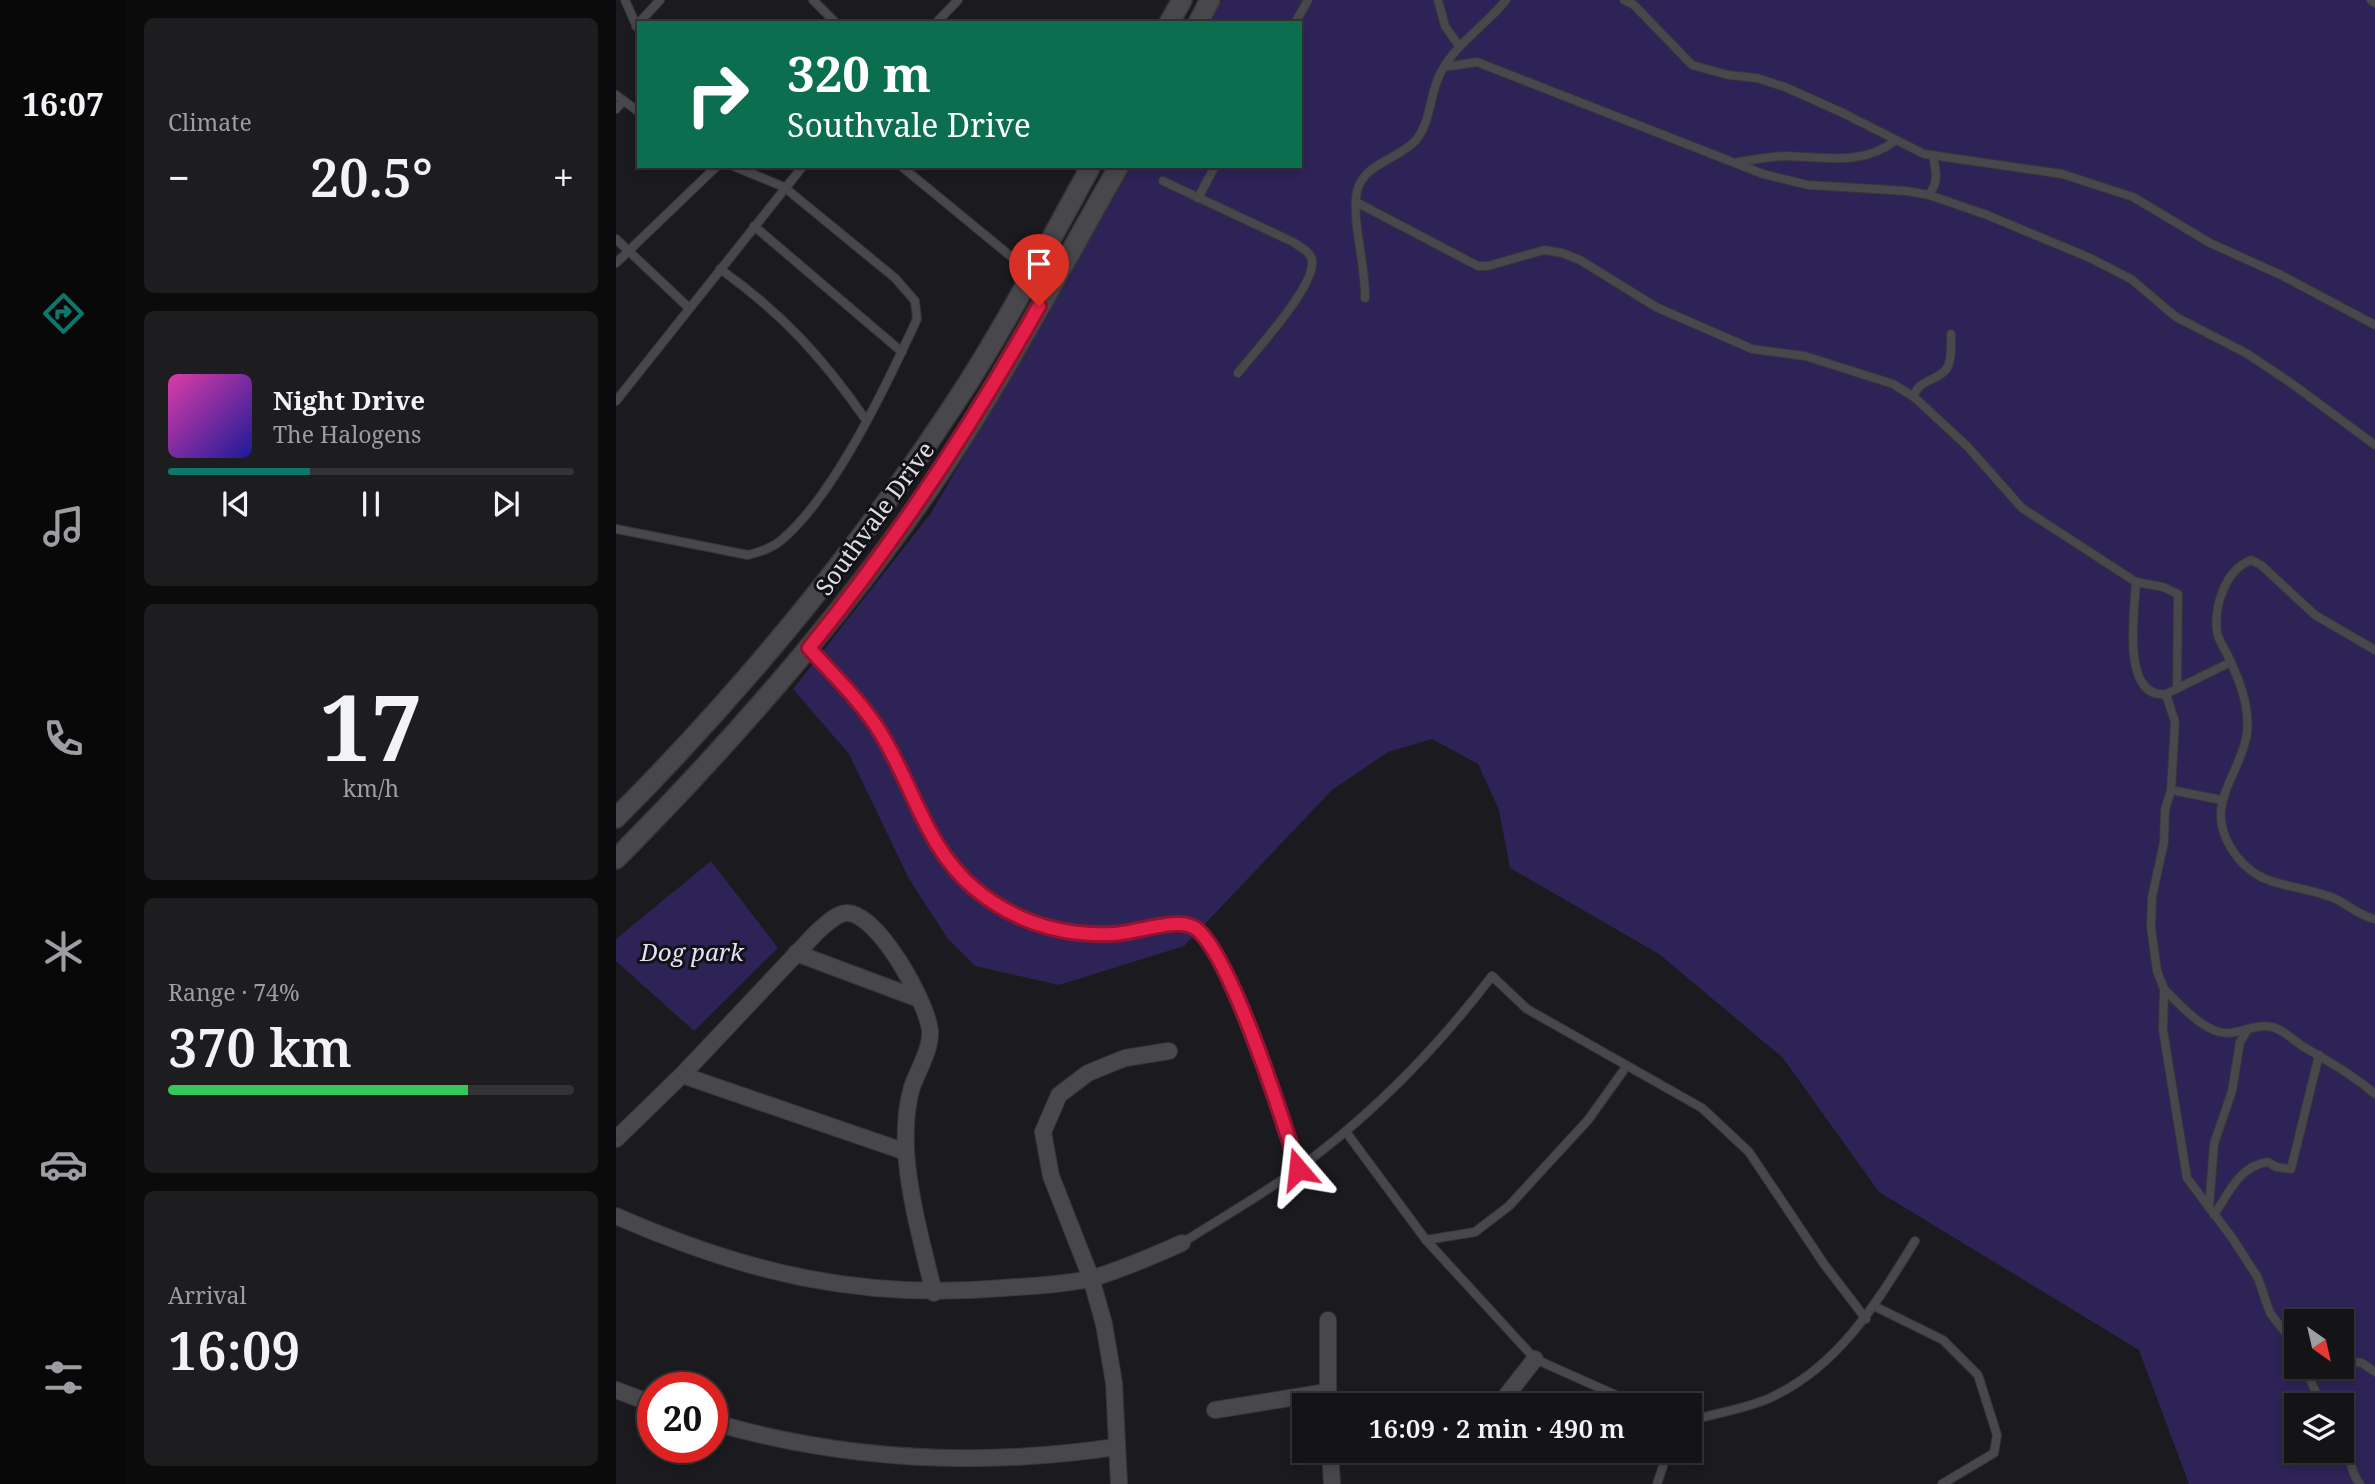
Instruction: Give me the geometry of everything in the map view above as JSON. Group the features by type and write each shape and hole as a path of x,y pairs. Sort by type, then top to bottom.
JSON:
{"street":[{"path":"1170,21 1182,0"},
{"path":"1199,21 1210,0"},
{"name":"Southvale Drive","path":"616,818 735,690 846,559 969,381 1090,168"},
{"name":"Southvale Drive","path":"616,859 809,648 869,574 923,497 990,392 1118,168"},
{"path":"616,1139 682,1075 796,953 833,918 846,913 860,917 885,940 919,999 930,1033 912,1089 906,1118 906,1152 934,1293"},
{"path":"796,953 919,999"},
{"path":"1119,1484 1114,1383 1104,1324 1091,1278 1051,1176 1043,1132 1059,1095 1088,1073 1125,1058 1169,1051"},
{"path":"682,1075 906,1152"},
{"path":"616,1216 672,1240 821,1283 874,1290 934,1293 1091,1278 1182,1243"},
{"path":"1327,1393 1328,1320"},
{"path":"1508,1393 1535,1359"},
{"path":"616,1390 637,1398"},
{"path":"1215,1410 1292,1402"},
{"path":"728,1427 769,1439 881,1455 975,1461 1049,1457 1116,1447"},
{"path":"1331,1463 1332,1484"}],"lane":[{"path":"625,0 637,28"},
{"path":"643,21 660,0"},
{"path":"813,0 834,21"},
{"path":"938,21 958,0"},
{"path":"1296,21 1308,0"},
{"path":"1438,0 1445,26 1459,46"},
{"path":"1365,298 1365,275 1356,202 1362,178 1408,147 1425,126 1434,89 1444,67 1459,46 1489,21 1506,0"},
{"path":"1624,0 1634,5 1692,65 1728,75 1757,78 1785,88 1933,155 2062,174 2133,197 2210,243 2281,275 2375,325"},
{"path":"1444,67 1477,62 1735,163 1808,185 1907,191 1929,195 2077,252 2131,279 2176,317 2246,353 2375,444"},
{"path":"616,110 620,98 637,111"},
{"path":"1735,163 1784,156 1857,157 1883,150 1896,140"},
{"path":"1929,195 1936,185 1937,177 1933,155"},
{"path":"616,263 715,168"},
{"path":"616,529 748,555 766,551 785,538 817,501 866,420 902,352 918,310 908,290 784,187 738,168"},
{"path":"616,401 801,168"},
{"path":"903,168 1031,273 1051,285"},
{"path":"1198,198 1214,168"},
{"path":"1163,181 1293,242 1306,250 1312,260 1309,278 1297,298 1238,373"},
{"path":"1356,202 1478,266 1488,266 1544,250 1562,253 1580,260 1667,312 1752,349 1805,356 1893,384 1914,397 1966,446 2022,508 2136,583 2163,587 2178,594 2177,689"},
{"path":"754,226 902,352"},
{"path":"616,239 689,309"},
{"path":"720,269 756,294 796,330 831,370 866,420"},
{"path":"1914,397 1920,385 1942,374 1949,365 1951,334"},
{"path":"2375,650 2315,615 2261,565 2251,560 2236,570 2221,593 2217,634 2245,699 2247,733 2219,810 2230,847 2251,872 2275,884 2337,900 2362,916 2375,919"},
{"path":"2136,583 2132,659 2147,687 2160,695 2166,694 2231,662"},
{"path":"809,648 876,725 916,808 947,860 976,889 1017,918 1061,932 1114,934 1181,923 1194,928 1208,940 1244,1015 1298,1169"},
{"path":"2166,694 2175,722 2171,790 2165,810 2164,842 2152,897 2151,927 2157,971 2164,989 2163,1031 2187,1178 2258,1278 2270,1313 2284,1331"},
{"path":"2171,790 2222,800"},
{"path":"1182,1243 1298,1169 1346,1132 1412,1071 1457,1021 1492,976 1527,1009 1702,1108 1749,1152 1866,1319"},
{"path":"2164,989 2188,1012 2217,1031 2228,1033 2259,1026 2285,1032 2294,1041 2348,1071 2375,1094"},
{"path":"2211,1212 2214,1144 2232,1091 2240,1042 2248,1029"},
{"path":"2211,1212 2244,1171 2251,1167 2268,1162 2276,1167 2291,1169 2319,1055"},
{"path":"1426,1240 1475,1232 1509,1206 1588,1120 1626,1067"},
{"path":"1346,1132 1426,1240 1535,1359 1611,1393"},
{"path":"1702,1417 1770,1398 1817,1370 1866,1319 1915,1241"},
{"path":"1874,1306 1943,1340 1978,1376 1997,1435 1994,1453 1942,1484"},
{"path":"2354,1362 2362,1363 2375,1372"},
{"path":"1657,1484 1664,1463"},
{"path":"2352,1463 2354,1478 2360,1484"}],"green space":[{"path":"1222,0 2375,0 2375,1484 2189,1484 2139,1350 1879,1192 1783,1058 1659,954 1510,868 1499,810 1478,764 1432,739 1388,752 1332,790 1184,946 1059,985 975,966 948,939 909,879 849,754 793,689 931,513 1131,168 1302,168 1302,21 1211,21"},
{"name":"Dog park","path":"711,861 778,948 694,1031 616,961 616,939"}],"route":[{"path":"1039,306 990,392 923,497 869,574 809,648 873,721 916,808 947,860 976,889 1017,918 1061,932 1114,934 1181,923 1194,928 1208,940 1220,960 1244,1015 1298,1169"}]}
